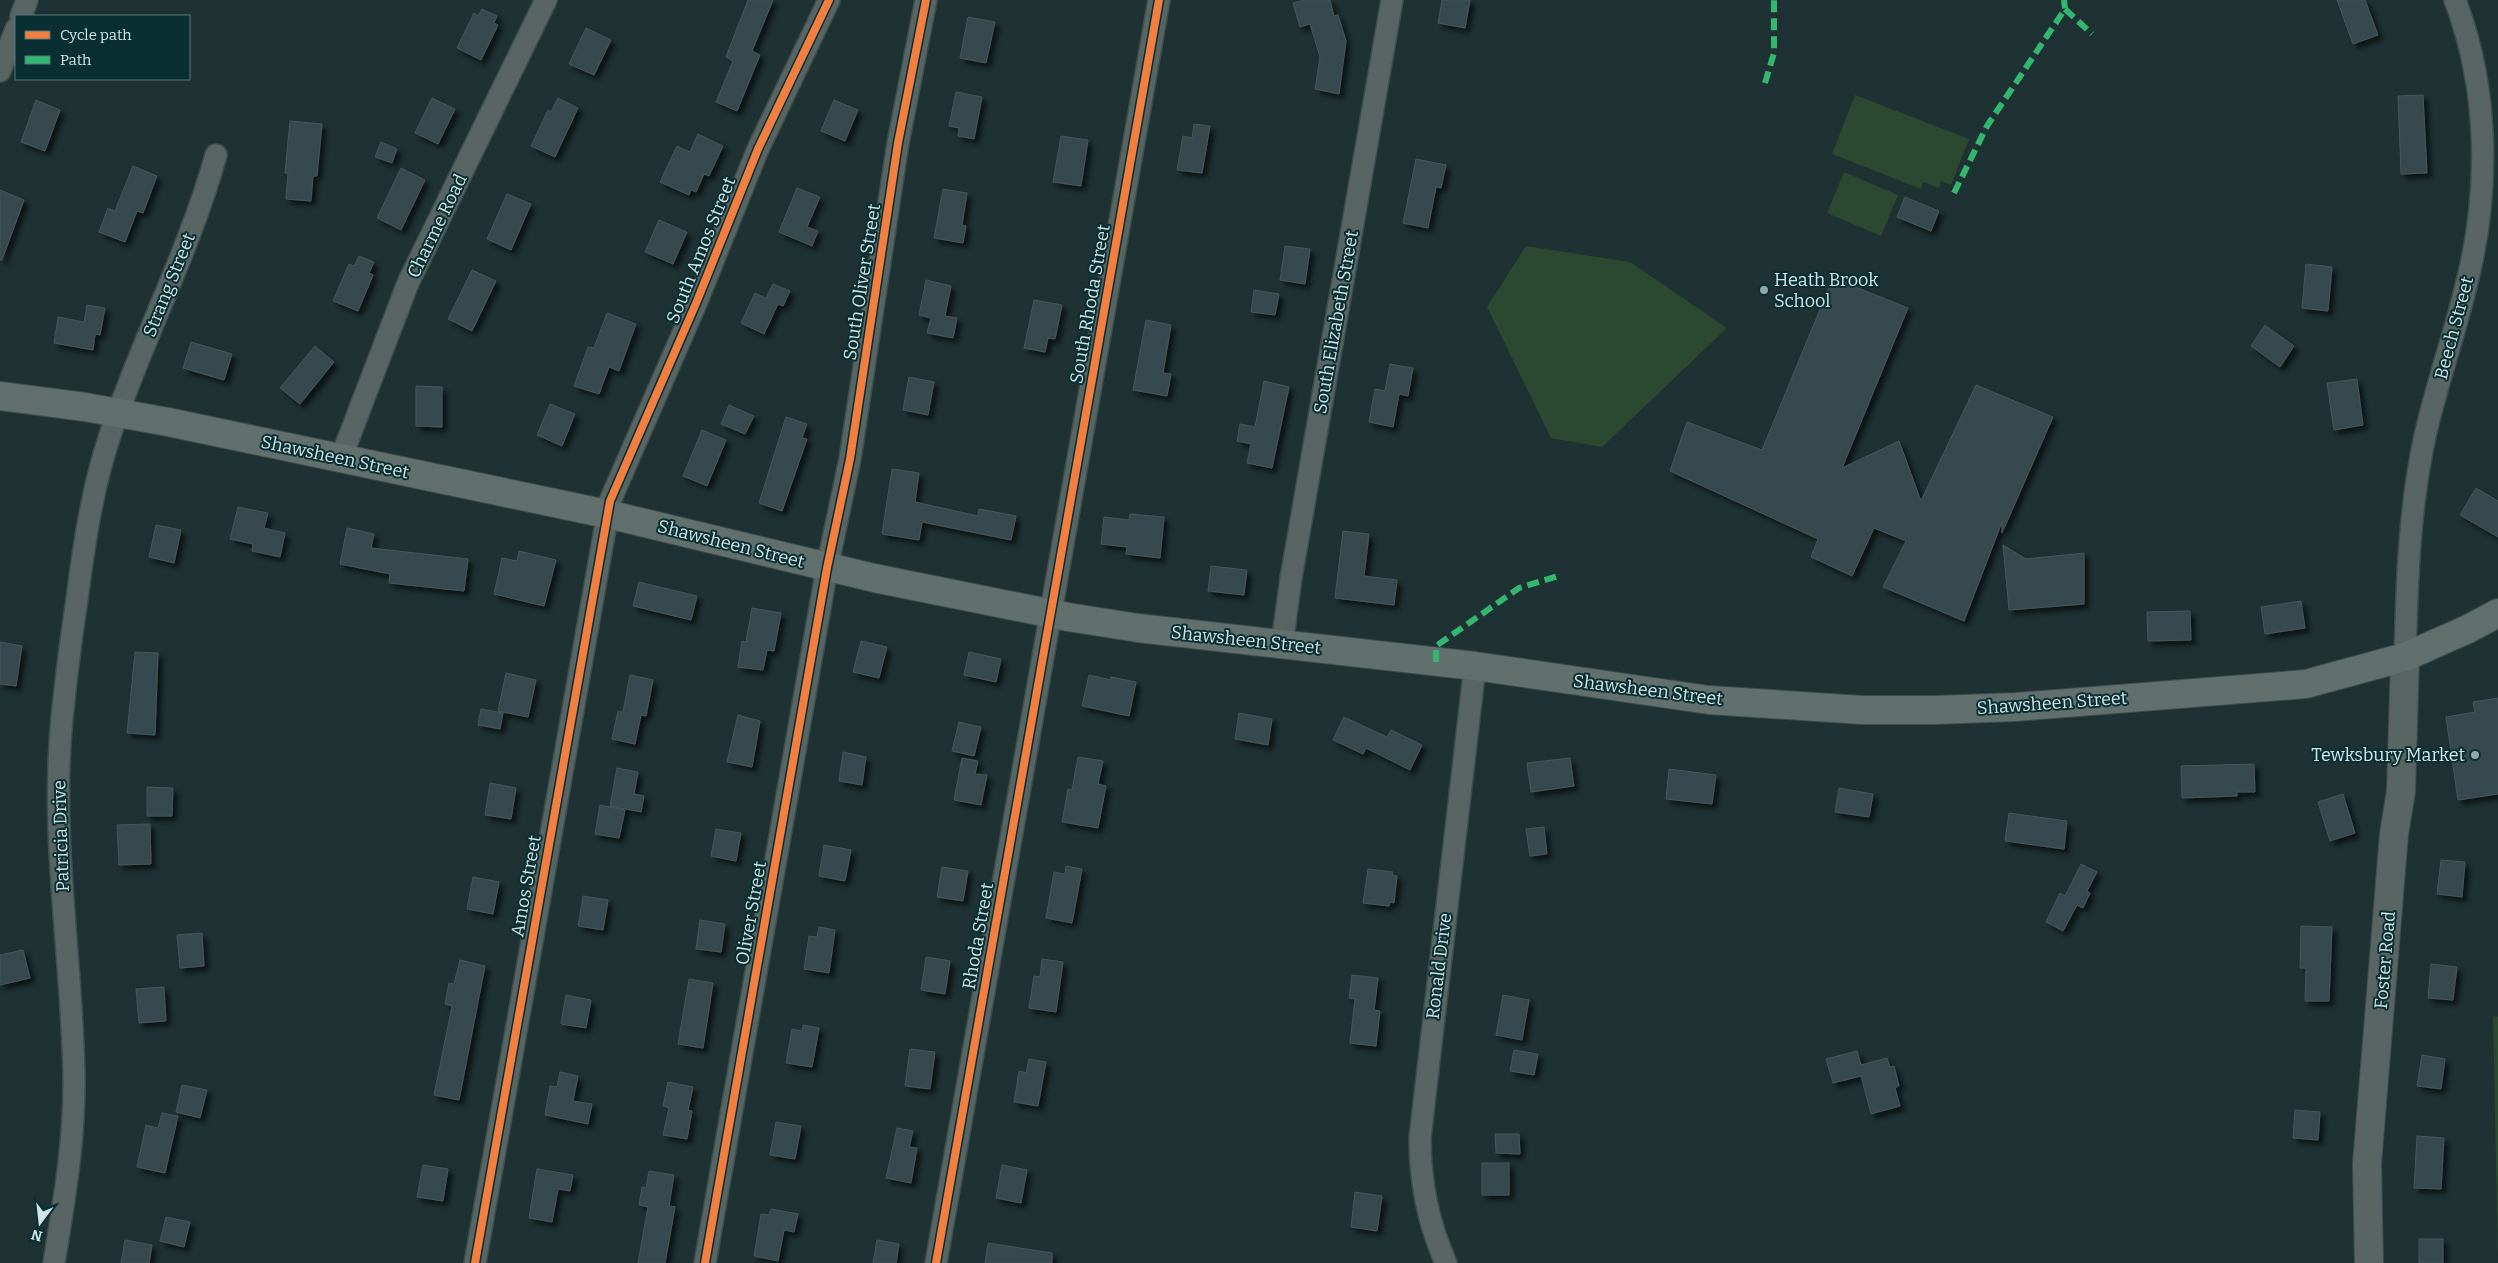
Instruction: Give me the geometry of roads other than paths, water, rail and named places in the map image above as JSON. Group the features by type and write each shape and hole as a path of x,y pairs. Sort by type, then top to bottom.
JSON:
{"main road":[{"name":"Shawsheen Street","path":"0,396 118,413 341,458 607,514 827,568 1050,613 1138,628 1475,666 1709,700 1895,710 2016,707 2306,684 2405,657 2468,629 2498,613"}],"street":[{"path":"21,15 27,0"},
{"name":"Charme Road","path":"341,458 408,283 546,0"},
{"name":"South Amos Street","path":"607,514 618,480 697,301 758,149 829,0"},
{"name":"South Oliver Street","path":"827,568 850,459 898,143 926,0"},
{"name":"South Rhoda Street","path":"1050,613 1159,0"},
{"name":"South Elizabeth Street","path":"1282,644 1291,578 1392,0"},
{"name":"Beech Street","path":"2405,657 2411,515 2425,436 2466,288 2481,184 2480,92 2456,0"},
{"path":"0,71 15,32"},
{"name":"Strang Street","path":"118,413 201,204 216,155"},
{"name":"Patricia Drive","path":"54,1263 69,1174 74,1107 69,970 59,851 61,723 92,505 100,469 118,413"},
{"name":"Amos Street","path":"475,1263 607,514"},
{"name":"Oliver Street","path":"705,1263 827,568"},
{"name":"Rhoda Street","path":"936,1263 1050,613"},
{"path":"2468,629 2498,625"},
{"name":"Foster Road","path":"2369,1263 2368,1164 2394,834 2401,790 2405,657"},
{"name":"Ronald Drive","path":"1446,1263 1437,1242 1424,1198 1420,1168 1420,1138 1475,666"}],"place":[{"name":"Heath Brook School","path":"1764,290"},
{"name":"Tewksbury Market","path":"2475,755"}]}
